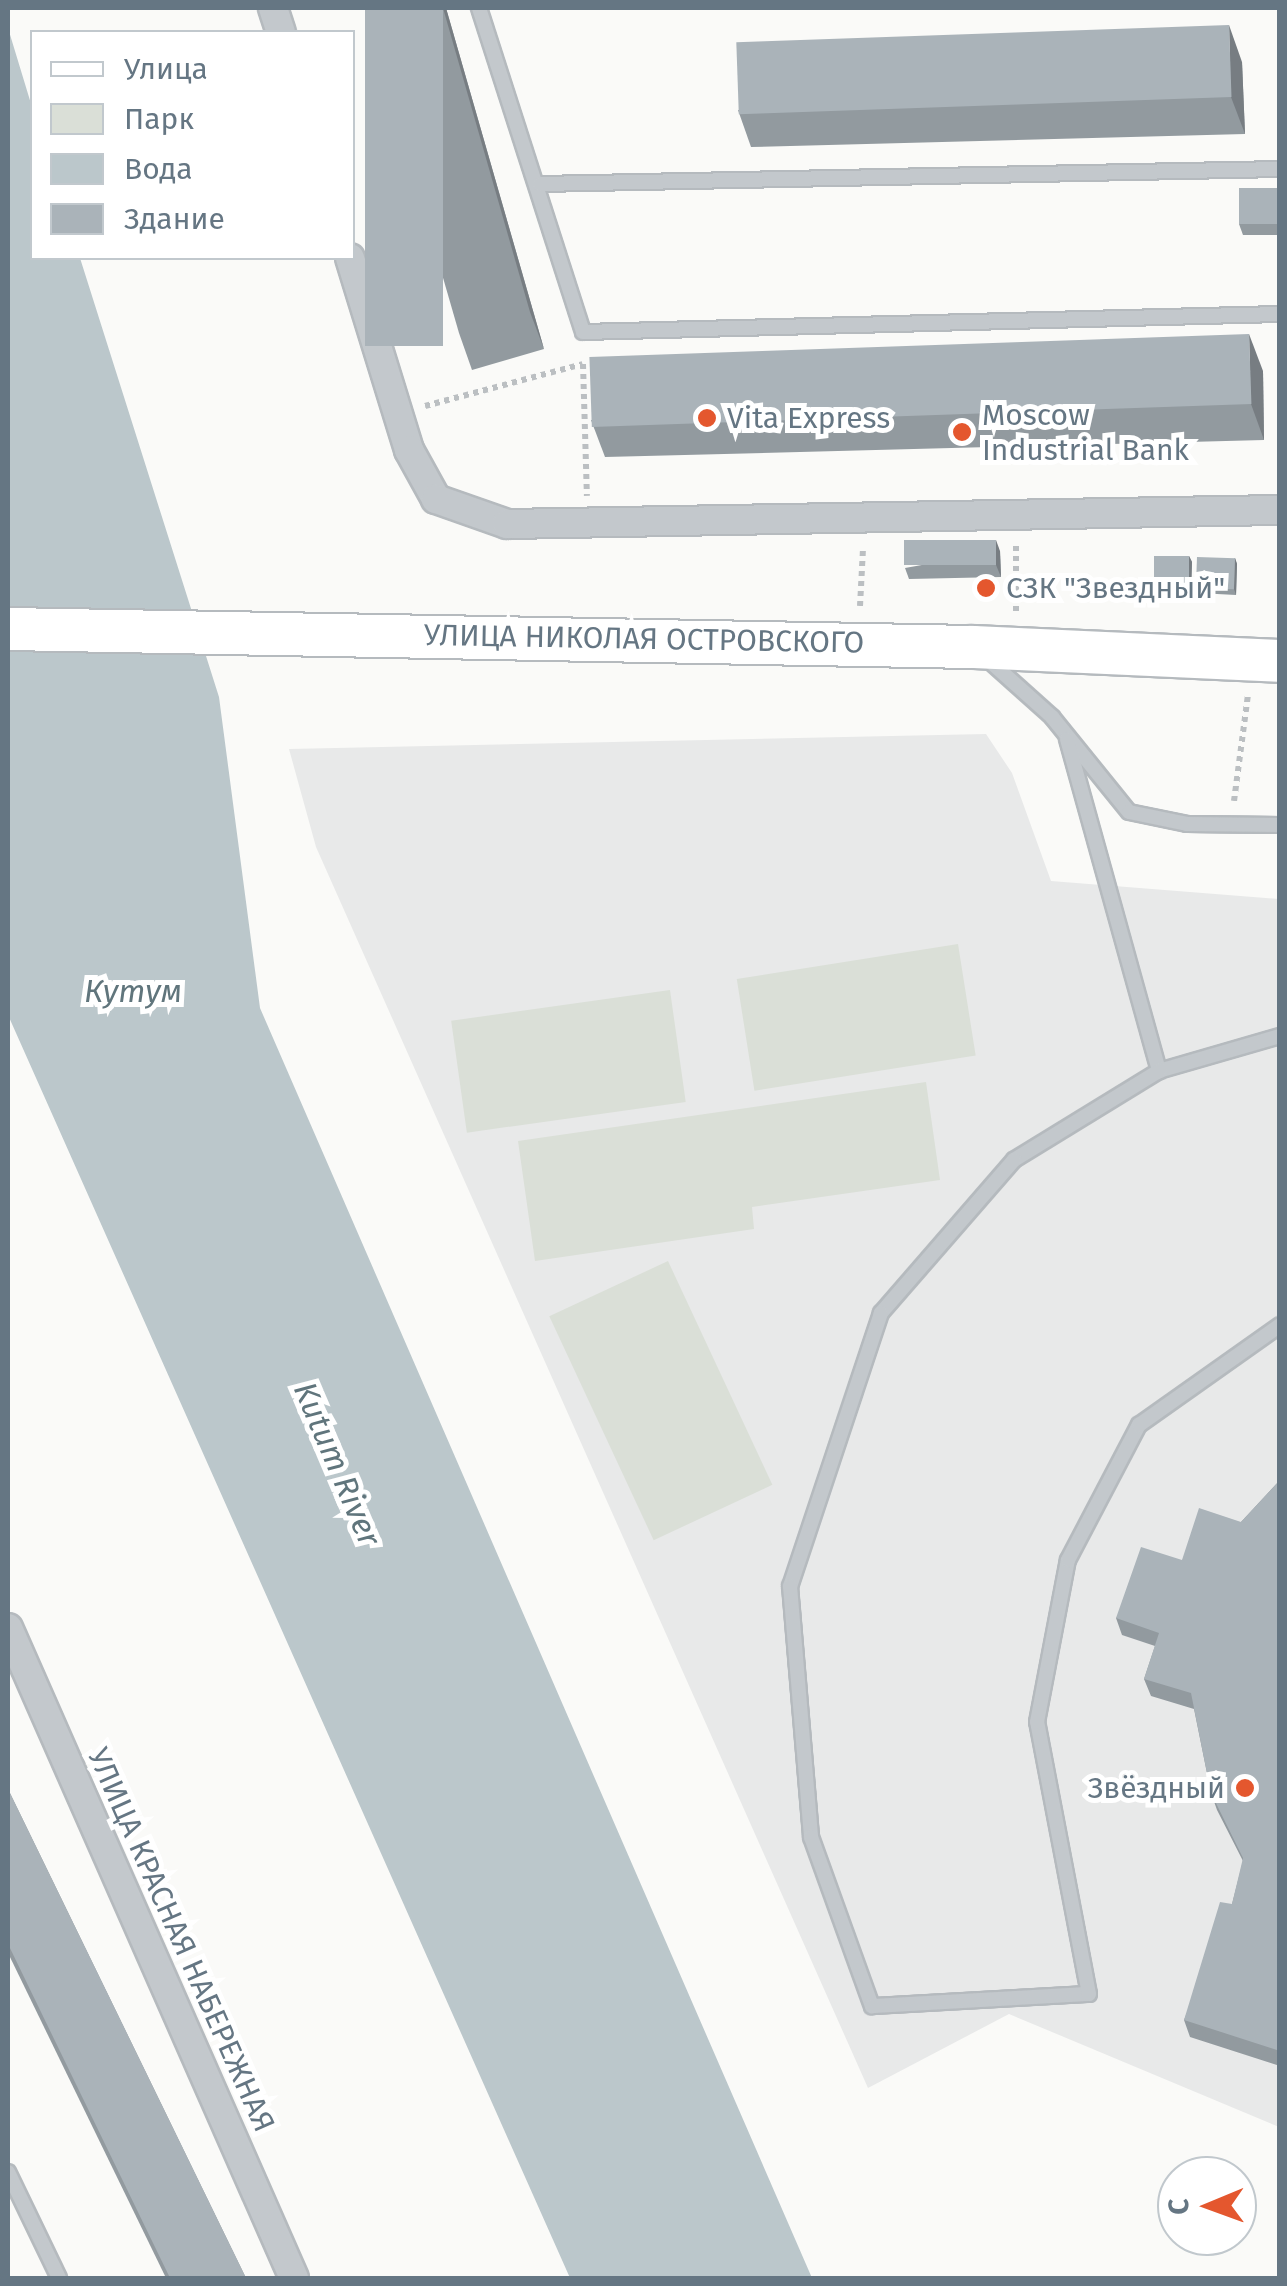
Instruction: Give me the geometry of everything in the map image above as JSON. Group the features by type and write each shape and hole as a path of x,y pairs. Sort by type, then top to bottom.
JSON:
{"main road":[{"name":"УЛИЦА НИКОЛАЯ ОСТРОВСКОГО","path":"8,629 298,631 859,644 1266,660"}],"street":[{"path":"351,260 397,414 436,499 507,524 1280,510"},
{"name":"УЛИЦА КРАСНАЯ НАБЕРЕЖНАЯ","path":"8,1628 294,2278"}],"lane":[{"path":"479,8 540,184 583,332 1280,314"},
{"path":"540,184 1280,169"},
{"path":"973,647 1065,733 1128,812 1230,824 1280,824"},
{"path":"1065,733 1159,1070"},
{"path":"1280,1036 1159,1070 1014,1160 882,1313 790,1586 812,1837 872,2006 1088,1994 1037,1722 1068,1560 1139,1425 1280,1325"},
{"path":"8,2172 60,2278"}],"path":[{"path":"583,332 588,522"},
{"path":"397,414 583,364"},
{"path":"1016,515 1016,615"},
{"path":"859,644 864,518"},
{"path":"1230,824 1266,660"}],"shaded area":[{"path":"986,734 1012,773 1051,881 1279,899 1279,2127 1009,2014 868,2088 316,847 289,749"}],"green space":[{"path":"958,944 976,1056 754,1091 737,979"},
{"path":"670,990 686,1102 467,1133 451,1021"},
{"path":"926,1082 940,1180 752,1207 754,1229 535,1261 518,1141"},
{"path":"668,1261 772,1485 654,1540 549,1316"}],"water":[{"name":"Кутум","path":"8,28 30,100 30,260 81,260 219,697 260,1008 812,2278 570,2278 8,1015"}],"building":[{"path":"365,8 443,8 443,346 365,346"},
{"path":"1229,25 1232,97 739,114 736,42"},
{"path":"1239,188 1280,188 1280,224 1239,224"},
{"path":"1249,334 1251,404 592,427 589,357"},
{"path":"904,540 996,540 996,565 904,565"},
{"path":"1154,556 1189,556 1189,584 1154,584"},
{"path":"1197,557 1235,558 1234,589 1196,588"},
{"name":"Звёздный","path":"1280,1480 1280,2051 1184,2020 1220,1902 1232,1904 1243,1858 1211,1793 1191,1693 1144,1679 1159,1633 1116,1618 1141,1547 1182,1560 1199,1508 1241,1522"},
{"path":"8,1789 246,2278 170,2278 8,1944"}],"place":[{"name":"Vita Express","path":"707,418"},
{"name":"Moscow Industrial Bank","path":"962,432"},
{"name":"СЗК \"Звездный\"","path":"986,588"},
{"name":"Звёздный","path":"1245,1788"}],"water label":[{"name":"Kutum River","path":"337,1464"}]}
